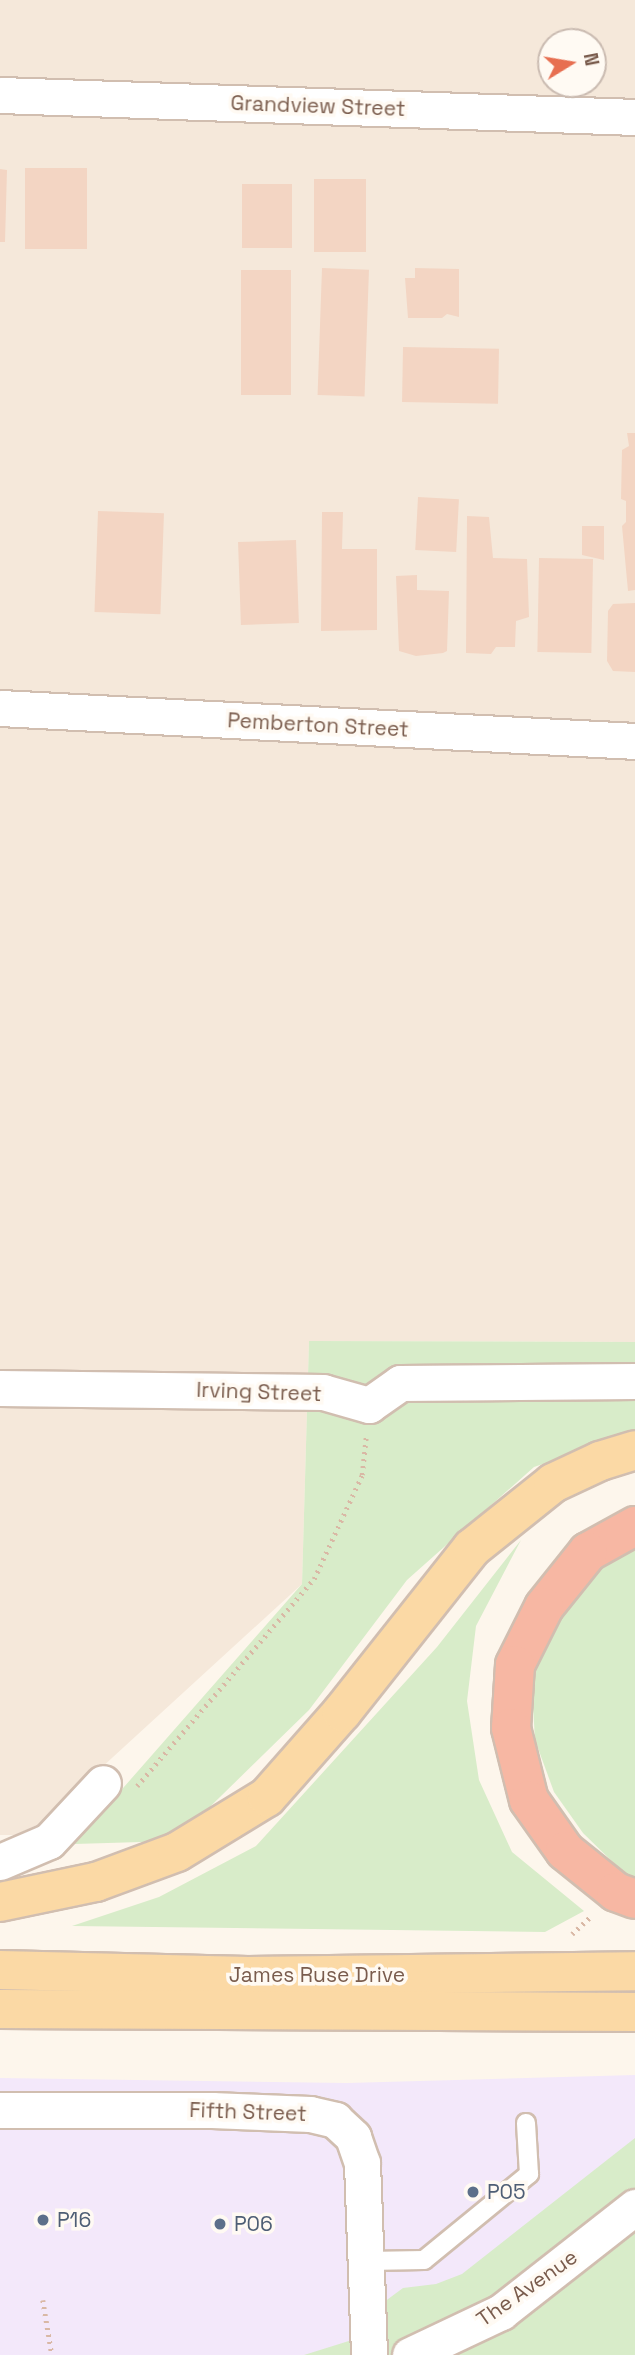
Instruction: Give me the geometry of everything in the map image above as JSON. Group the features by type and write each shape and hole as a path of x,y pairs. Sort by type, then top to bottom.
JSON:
{"highway":[{"path":"635,1526 588,1552 544,1606 515,1665 510,1728 529,1800 565,1851 616,1892 635,1899"}],"main road":[{"path":"0,1902 96,1882 177,1852 267,1797 342,1712 472,1548 553,1483 600,1461 635,1450"},
{"name":"James Ruse Drive","path":"0,1970 248,1976 635,1971"},
{"name":"James Ruse Drive","path":"0,2010 635,2012"}],"street":[{"name":"Grandview Street","path":"0,94 635,117"},
{"name":"Pemberton Street","path":"0,708 635,741"},
{"path":"369,1405 400,1383 635,1381"},
{"name":"Irving Street","path":"0,1388 323,1392 369,1405"},
{"path":"0,1862 49,1841 103,1783"},
{"name":"Fifth Street","path":"0,2110 212,2110 310,2114 335,2120 353,2137 360,2156 367,2261 369,2355"},
{"name":"The Avenue","path":"410,2355 501,2312 635,2207"}],"lane":[{"path":"367,2261 424,2260 528,2174 526,2123"}],"path":[{"path":"103,1783 132,1792 314,1578 362,1475 369,1405"},
{"path":"43,2300 52,2355"}],"shaded area":[{"path":"0,0 635,0 635,1342 309,1341 302,1584 41,1823 15,1835 0,1835"},
{"path":"635,2075 635,2355 0,2355 0,2078 347,2083"}],"green space":[{"path":"309,1341 635,1342 635,1433 534,1467 407,1580 309,1710 175,1841 74,1844 302,1584"},
{"path":"521,1540 476,1626 467,1701 479,1780 512,1852 584,1911 545,1932 72,1926 159,1897 256,1846 437,1647"},
{"path":"635,1548 635,1878 626,1875 583,1833 554,1792 535,1740 531,1673 562,1608 605,1564"},
{"path":"635,2138 635,2355 304,2355 352,2340 380,2305 403,2288 436,2284 462,2274"}],"building":[{"path":"25,168 87,168 87,249 25,249"},
{"path":"0,169 7,170 5,242 0,242"},
{"path":"314,179 366,179 366,252 314,252"},
{"path":"242,184 292,184 292,248 242,248"},
{"path":"322,268 369,270 365,397 318,395"},
{"path":"415,268 459,269 459,317 447,314 442,318 408,318 405,278 415,278"},
{"path":"241,270 291,270 291,395 241,395"},
{"path":"403,347 499,349 498,404 402,402"},
{"path":"627,433 635,433 635,590 628,591 622,526 626,522 626,501 621,499 622,450 629,446"},
{"path":"418,497 459,499 456,552 415,550"},
{"path":"98,511 164,513 160,614 94,612"},
{"path":"322,512 343,512 342,549 377,549 377,630 321,631"},
{"path":"467,516 489,517 493,558 527,559 529,617 516,621 515,647 496,647 491,654 466,653"},
{"path":"582,526 604,526 604,560 582,555"},
{"path":"296,540 299,623 241,625 238,542"},
{"path":"539,558 593,559 591,653 537,652"},
{"path":"417,575 417,590 449,591 447,651 443,653 416,656 399,651 396,576"},
{"path":"635,603 635,672 613,671 607,661 608,611 613,604"}],"place":[{"name":"P05","path":"473,2192"},
{"name":"P16","path":"43,2220"},
{"name":"P06","path":"220,2224"}]}
